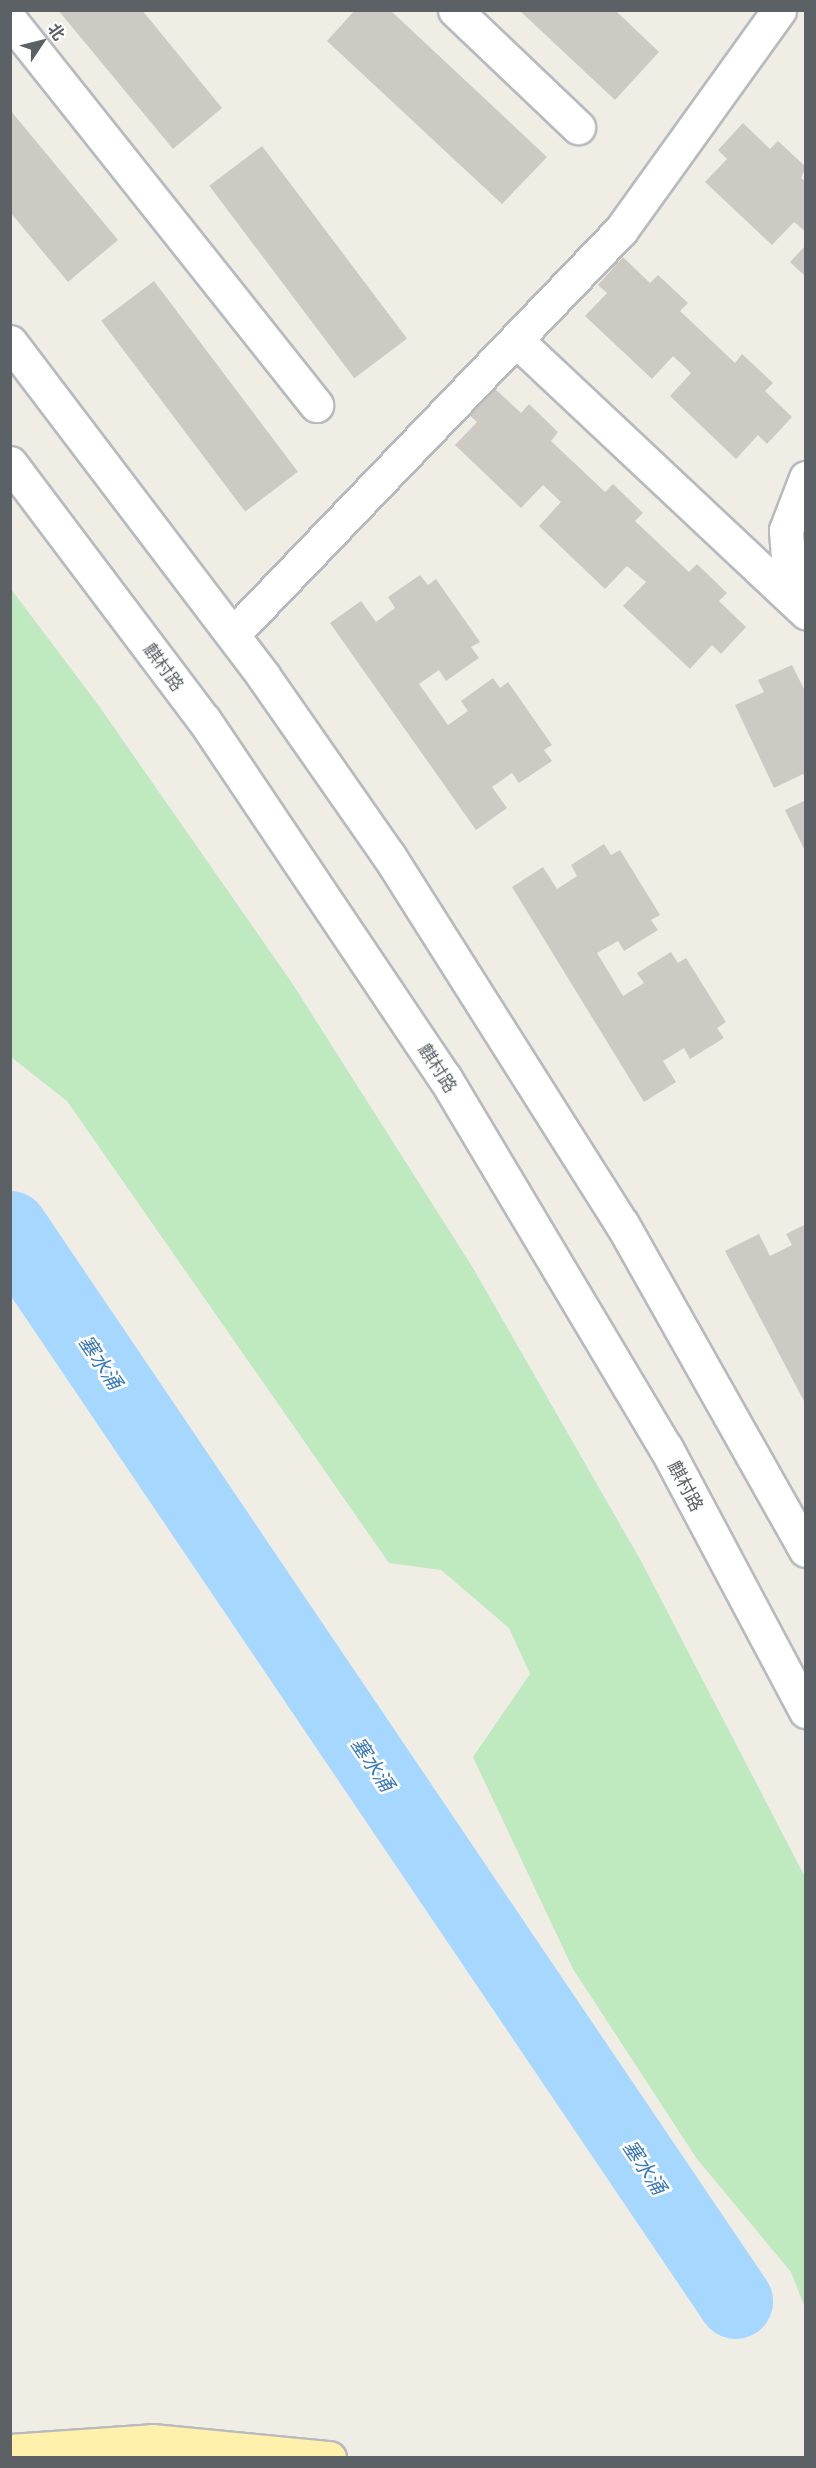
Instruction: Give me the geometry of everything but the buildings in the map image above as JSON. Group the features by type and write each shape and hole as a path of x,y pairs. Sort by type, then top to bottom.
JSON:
{"main road":[{"path":"10,2451 152,2441 329,2457"}],"street":[{"path":"455,10 578,127"},
{"path":"233,634 621,230 779,10"},
{"path":"10,20 316,405"},
{"path":"516,340 806,611"},
{"path":"10,342 233,634 508,1038 628,1233 806,1550"},
{"name":"麒村路","path":"10,463 204,720 445,1078 666,1448 806,1711"},
{"path":"806,478 790,508 786,551 806,611"}],"green space":[{"path":"11,589 99,706 292,983 473,1268 641,1561 805,1877 805,2308 791,2272 697,2159 573,1969 473,1757 530,1674 509,1628 441,1570 389,1563 67,1101 11,1057"}],"waterway":[{"name":"塞水涌","path":"10,1228 735,2301"}]}
